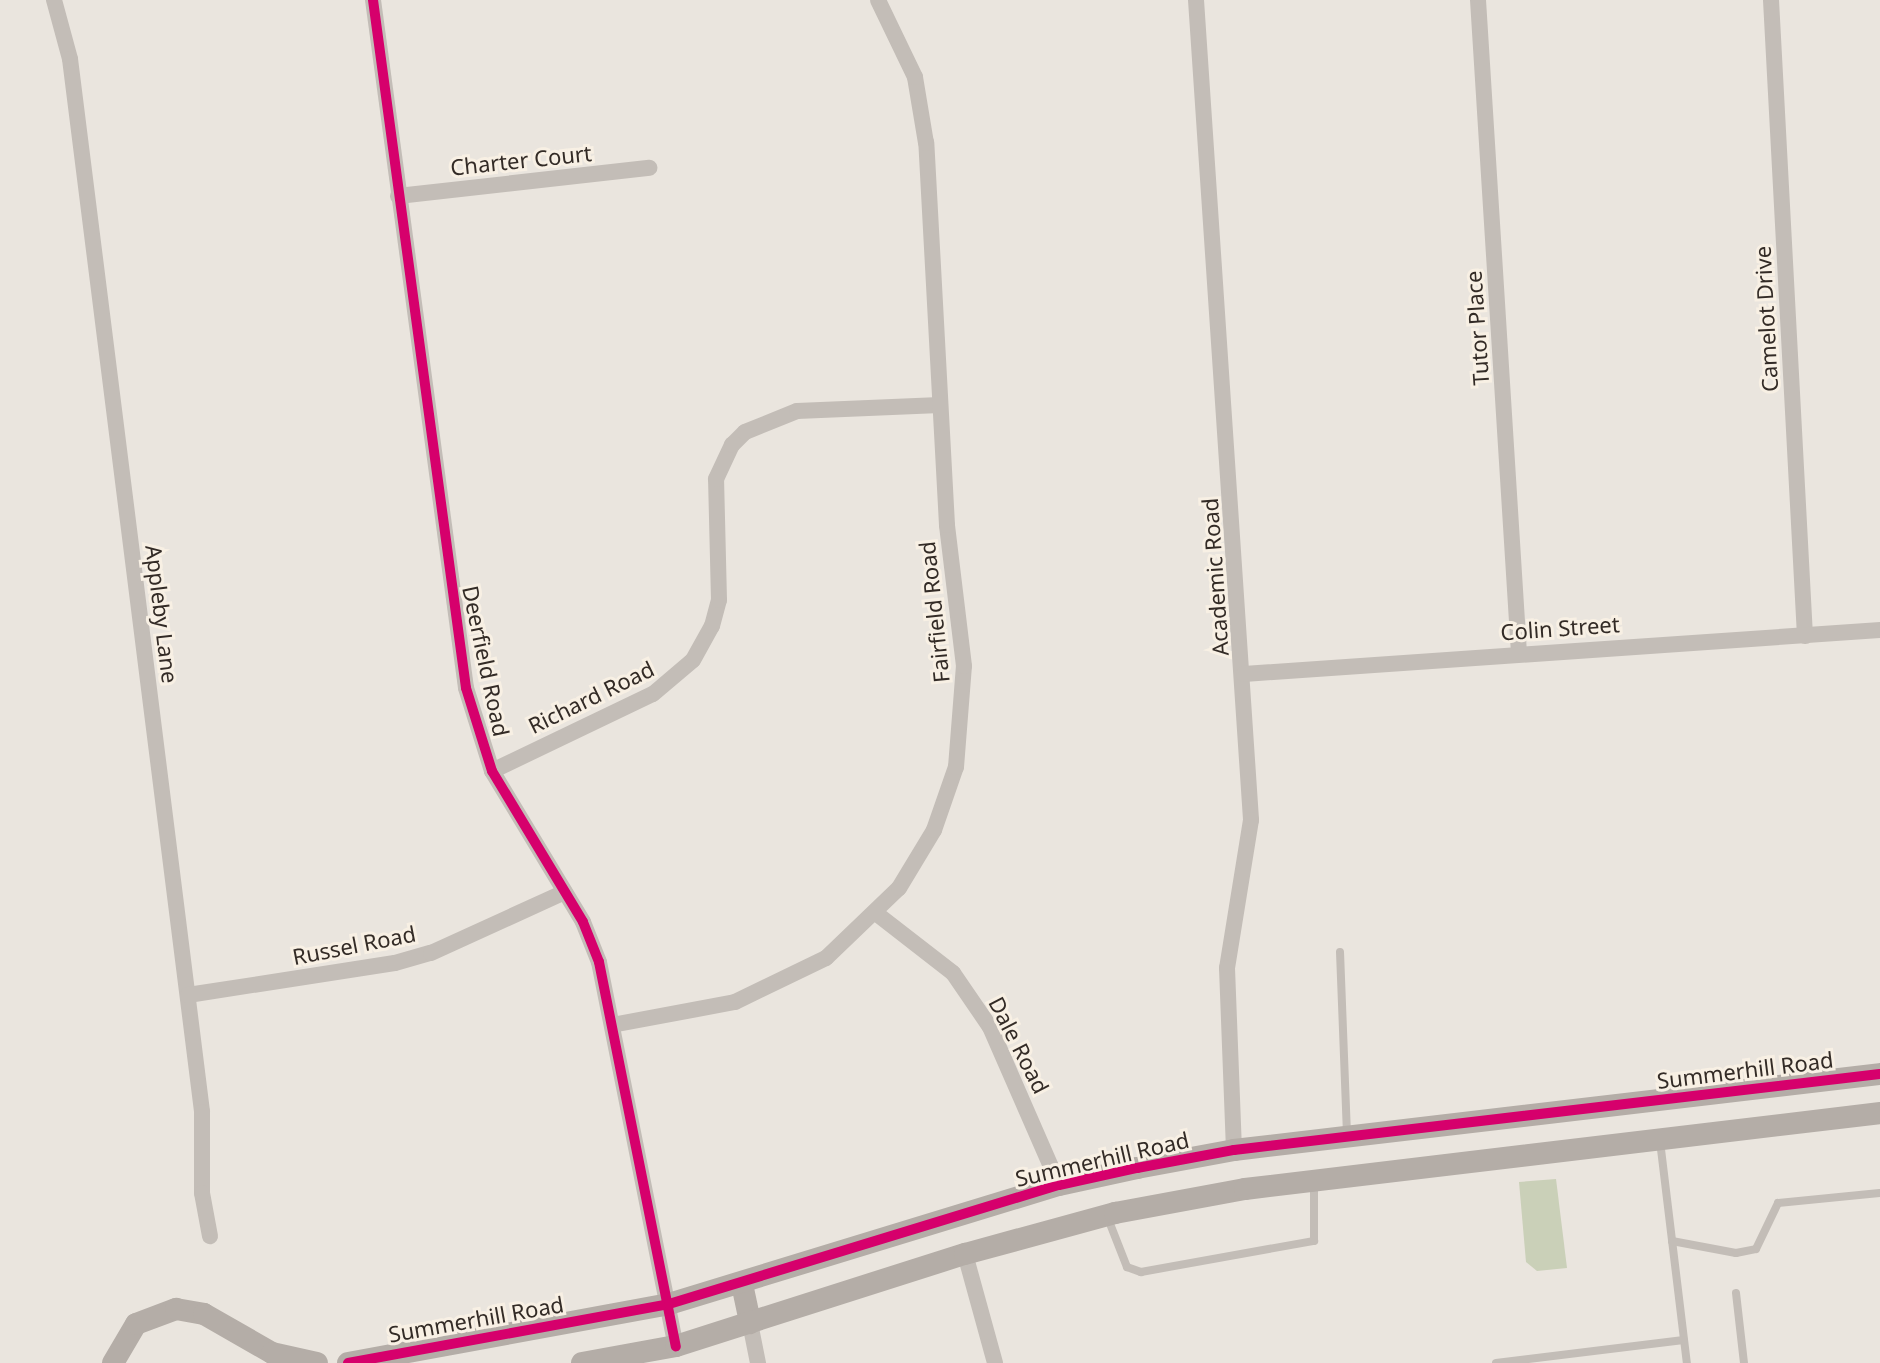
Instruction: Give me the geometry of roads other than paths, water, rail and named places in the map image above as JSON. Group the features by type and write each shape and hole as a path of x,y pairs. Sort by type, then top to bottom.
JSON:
{"street":[{"name":"Appleby Lane","path":"54,0 70,59 188,995 210,1236"},
{"name":"Deerfield Road","path":"373,0 455,636 492,771 565,892 599,962 676,1346"},
{"name":"Fairfield Road","path":"612,1025 702,1010 767,990 826,958 877,914 934,830 962,733 964,666 947,525 922,105 905,50 878,0"},
{"name":"Academic Road","path":"1196,0 1244,674 1251,820 1227,968 1234,1150"},
{"name":"Tutor Place","path":"1478,0 1519,653"},
{"name":"Camelot Drive","path":"1771,0 1805,636"},
{"name":"Charter Court","path":"398,196 649,168"},
{"name":"Richard Road","path":"492,771 653,694 693,660 712,626 719,600 716,479 745,432 797,411 940,405"},
{"name":"Colin Street","path":"1244,674 1880,630"},
{"name":"Russel Road","path":"188,995 407,960 565,892"},
{"name":"Dale Road","path":"877,914 953,973 990,1027 1059,1185"},
{"name":"Summerhill Road","path":"348,1363 669,1304 1059,1185 1234,1150 1880,1074"},
{"path":"582,1363 676,1346 965,1254 1107,1216 1314,1181 1880,1113"},
{"path":"965,1254 995,1363"},
{"path":"742,1284 758,1363"},
{"path":"113,1363 136,1324 176,1309 204,1314 272,1353 317,1363"}],"lane":[{"path":"1340,952 1347,1137"},
{"path":"1660,1140 1687,1363"},
{"path":"1107,1216 1127,1267 1141,1272 1314,1241 1314,1181"},
{"path":"1672,1241 1736,1253 1756,1249 1778,1203 1880,1193"},
{"path":"1736,1293 1744,1363"},
{"path":"1496,1363 1684,1340"}]}
